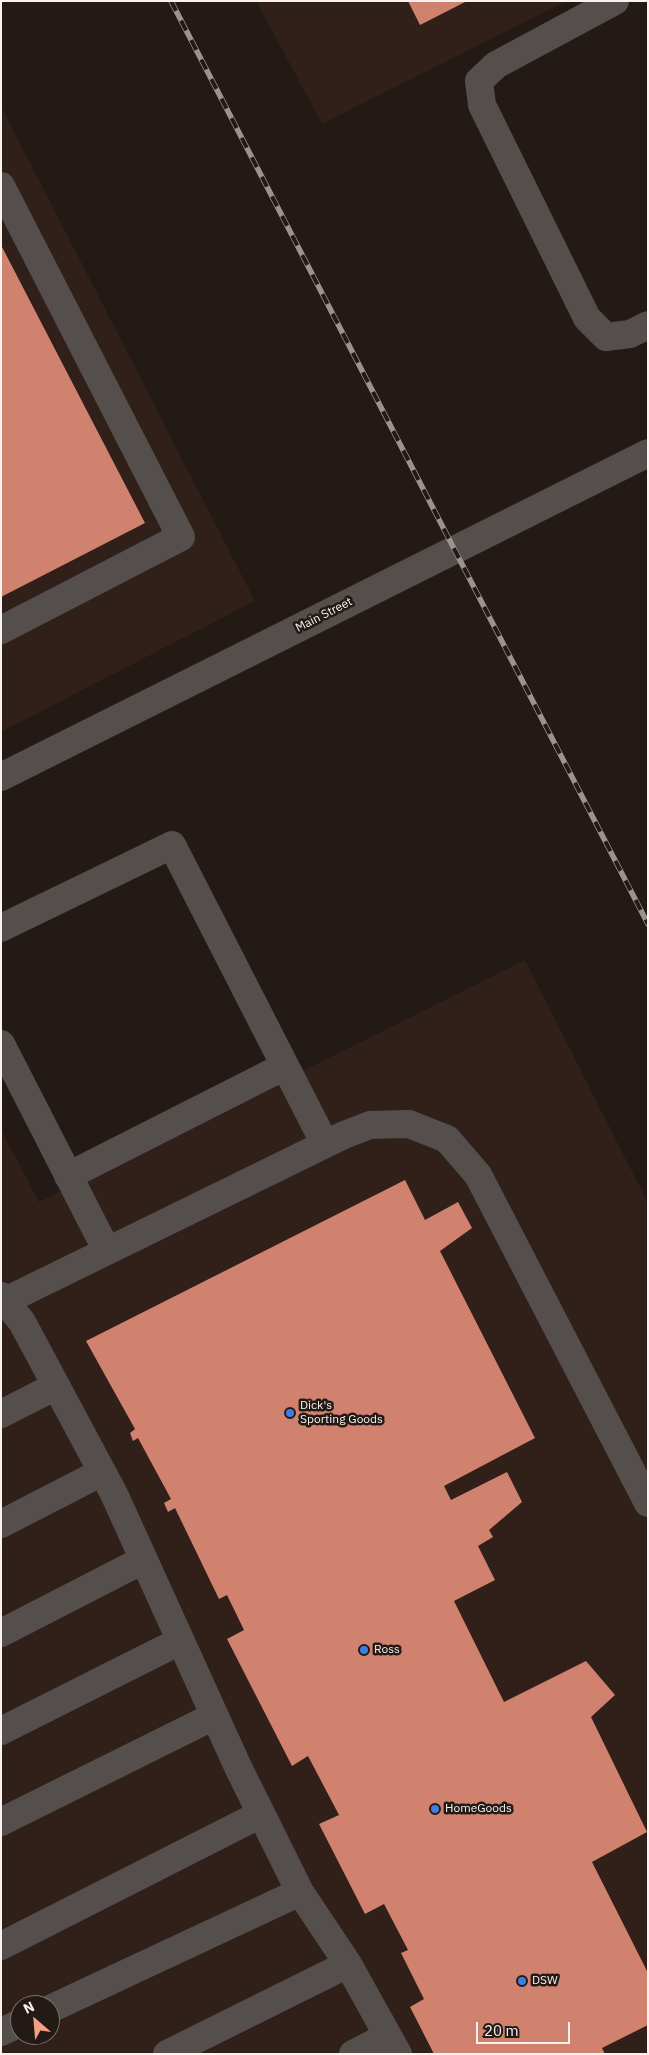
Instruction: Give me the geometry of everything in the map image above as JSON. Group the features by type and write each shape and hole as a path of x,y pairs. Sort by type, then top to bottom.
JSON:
{"street":[{"path":"615,1 496,65 479,81 482,105 586,318 606,337 630,334 648,325"},
{"path":"1,186 181,537 1,630"},
{"name":"Main Street","path":"1,777 648,454"},
{"path":"1,928 172,845 325,1144"},
{"path":"1,1044 107,1251"},
{"path":"68,1176 286,1066"},
{"path":"353,2054 393,2045 348,1964 300,1892 214,1716 102,1472 22,1322 2,1296 107,1251 344,1135 370,1125 409,1124 447,1139 478,1176 648,1503"},
{"path":"1,1414 56,1386"},
{"path":"1,1524 102,1472"},
{"path":"1,1633 143,1560"},
{"path":"1,1731 180,1641"},
{"path":"1,1822 214,1716"},
{"path":"1,1946 261,1814"},
{"path":"60,2004 300,1892"},
{"path":"167,2054 348,1964"}],"shaded area":[{"path":"256,1 567,1 322,124"},
{"path":"1,106 255,601 1,732"},
{"path":"525,960 648,1203 648,2054 1,2054 1,1129 39,1202"}],"building":[{"path":"408,1 467,1 420,25"},
{"path":"1,245 145,523 1,597"},
{"path":"405,1180 425,1220 458,1202 472,1228 440,1251 535,1438 444,1486 451,1500 507,1472 522,1502 489,1530 493,1537 478,1546 495,1580 454,1601 504,1702 586,1661 615,1695 591,1717 647,1832 592,1862 648,1973 648,2025 602,2048 605,2054 434,2054 410,2007 424,1999 401,1953 408,1950 384,1904 365,1914 319,1824 339,1815 308,1756 292,1766 227,1639 244,1630 227,1595 219,1599 175,1508 168,1512 164,1503 171,1499 138,1438 133,1441 130,1433 135,1429 86,1341"}],"railway":[{"path":"171,1 648,924"}],"place":[{"name":"Dick's Sporting Goods","path":"290,1413"},
{"name":"Ross","path":"364,1650"},
{"name":"HomeGoods","path":"435,1809"},
{"name":"DSW","path":"522,1981"}]}
